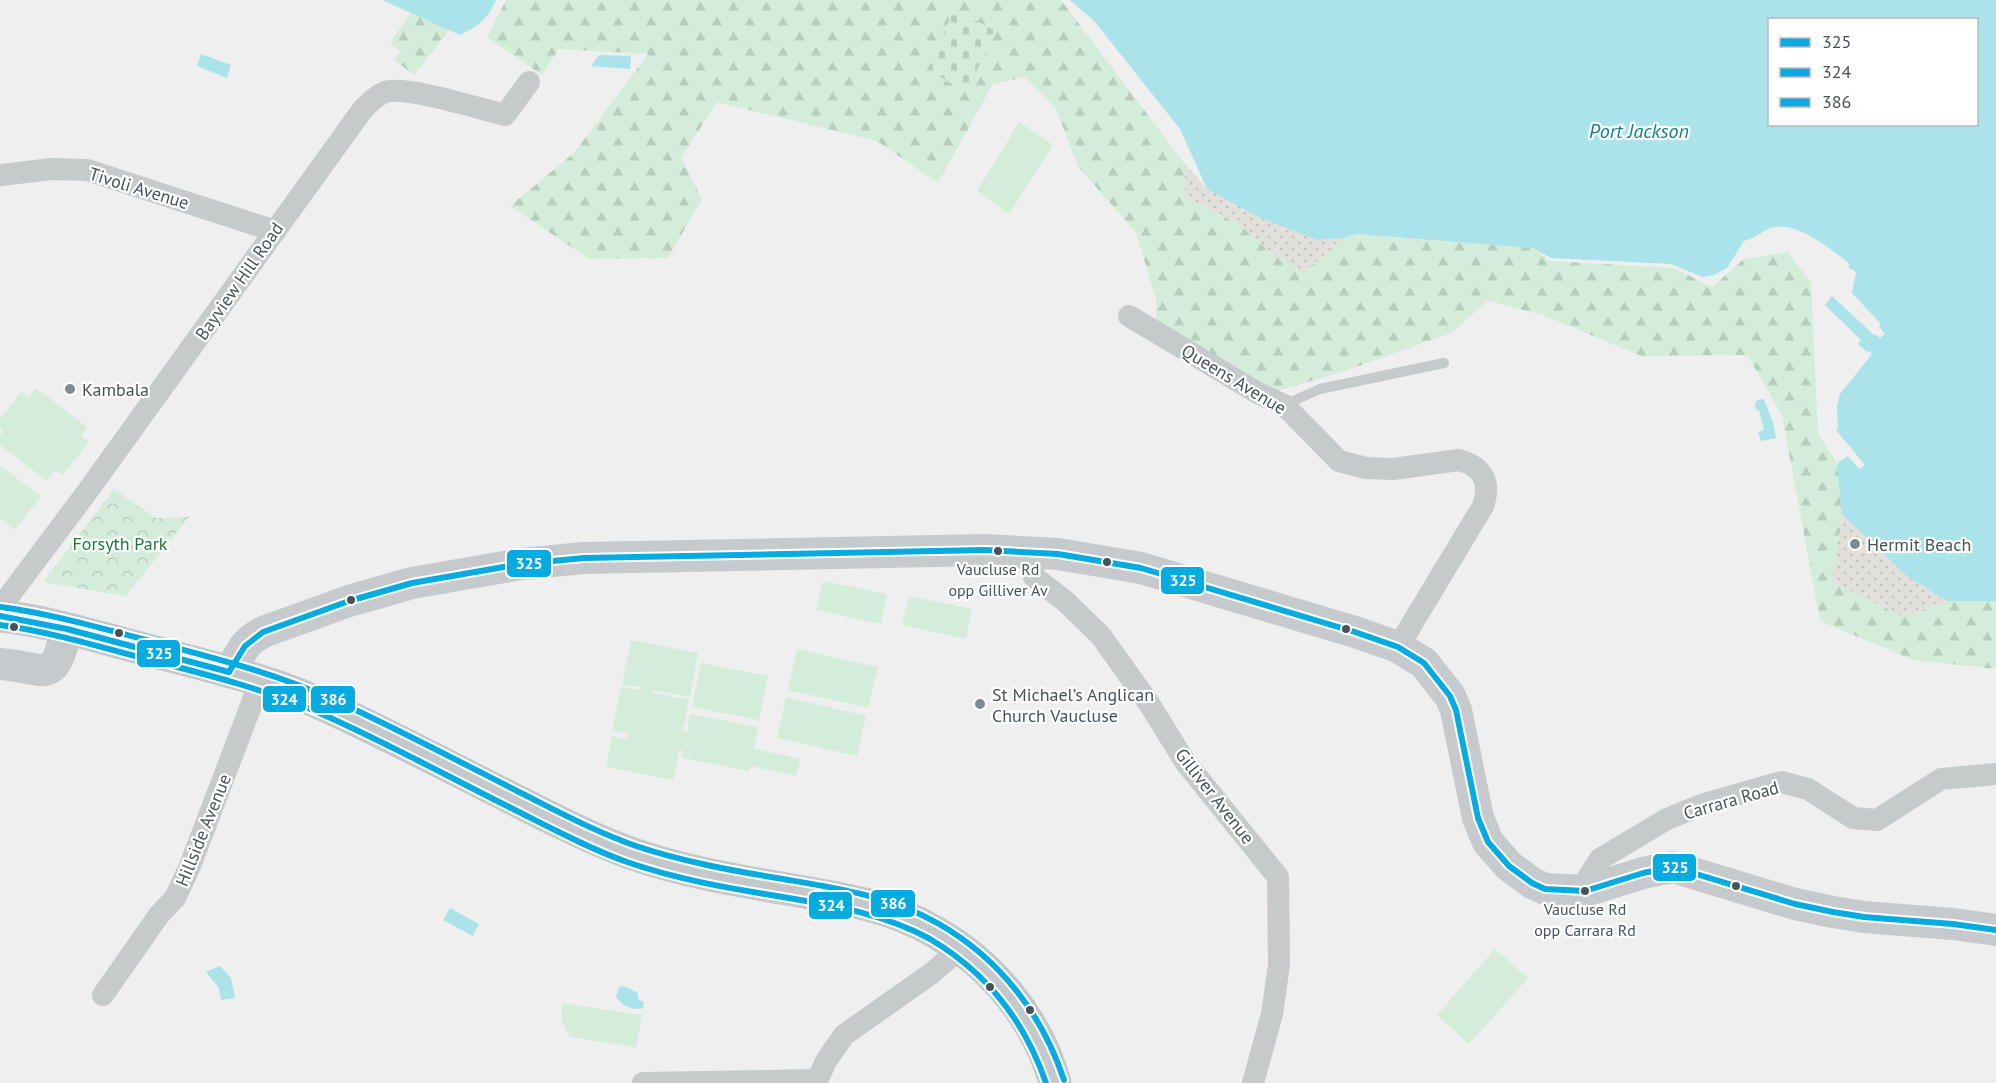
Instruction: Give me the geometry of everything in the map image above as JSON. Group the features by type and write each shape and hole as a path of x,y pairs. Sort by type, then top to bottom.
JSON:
{"main road":[{"path":"0,615 66,629 229,672 327,706 564,825 629,852 677,868 866,904 909,918 961,948 986,969 1014,1001 1030,1026 1044,1053 1055,1083"}],"street":[{"name":"Bayview Hill Road","path":"0,608 363,109 375,97 388,91 405,90 505,115 529,82"},
{"name":"Tivoli Avenue","path":"0,175 52,169 87,170 274,231"},
{"name":"Queens Avenue","path":"1129,316 1258,393 1284,405 1339,461 1366,468 1394,469 1459,460 1468,462 1483,475 1487,494 1483,506 1398,647"},
{"path":"229,672 252,639 280,625 412,583 521,564 584,558 985,550 1068,555 1141,568 1355,632 1398,647 1424,663 1450,696 1461,726 1478,818 1488,842 1509,866 1532,883 1545,889 1585,891 1643,873 1673,867 1795,904 1833,912 1996,930"},
{"name":"Gilliver Avenue","path":"1029,552 1034,577 1084,618 1101,636 1148,702 1186,763 1278,877 1279,965 1272,1014 1253,1083"},
{"path":"0,664 49,670 56,664 59,657 66,629"},
{"name":"Hillside Avenue","path":"103,995 159,915 175,898 190,866 261,682"},
{"name":"Carrara Road","path":"1585,891 1586,881 1600,859 1667,819 1704,804 1781,782 1808,789 1853,818 1877,820 1941,778 1996,774"},
{"path":"643,1083 817,1081 826,1061 844,1035 932,973 961,948"}],"lane":[{"path":"1284,405 1320,389 1444,363"}],"green space":[{"path":"506,0 1061,0 1185,164 1185,196 1241,226 1268,250 1303,272 1344,238 1356,234 1533,248 1550,261 1674,268 1712,287 1744,259 1788,252 1811,283 1818,434 1854,489 1903,617 1947,601 1996,601 1996,669 1913,660 1820,621 1782,415 1747,355 1641,356 1543,315 1488,301 1451,333 1345,371 1271,393 1156,325 1156,300 1136,233 1078,166 1056,109 1025,77 993,84 938,183 877,141 717,102 681,158 702,199 668,258 589,259 510,206 574,153 648,54 559,49 542,75 487,37"},
{"path":"954,9 996,31 966,93 928,69"},
{"path":"411,12 450,29 414,75 394,60 400,51 390,43"},
{"path":"1019,122 1053,145 1009,214 977,191"},
{"path":"36,388 87,427 81,436 89,442 63,475 55,470 47,481 0,445 0,436 3,431 0,428 0,419 21,392 29,397"},
{"path":"0,466 41,496 15,530 0,518"},
{"name":"Forsyth Park","path":"114,489 156,518 189,517 126,596 43,582"},
{"path":"823,581 887,594 881,624 816,610"},
{"path":"909,596 972,609 966,639 902,625"},
{"path":"631,640 698,653 690,697 653,690 654,693 689,700 683,730 687,732 690,714 758,727 754,749 801,759 796,776 751,766 749,771 682,758 683,751 680,750 673,780 606,767 612,736 626,739 628,734 612,731 621,687 641,690 640,687 622,684"},
{"path":"797,649 878,667 868,708 788,690"},
{"path":"701,663 768,676 759,720 692,707"},
{"path":"786,697 866,716 857,756 777,738"},
{"path":"1495,949 1528,978 1469,1044 1437,1015"},
{"path":"562,1003 642,1015 636,1047 570,1037 561,1020"}],"sand":[{"path":"1185,164 1207,189 1317,240 1344,238 1304,273 1268,250 1241,226 1185,196"},
{"name":"Hermit Beach","path":"1842,514 1904,574 1947,601 1903,617 1832,582"}],"water":[{"path":"382,0 496,0 482,21 460,35"},
{"name":"Port Jackson","path":"1070,0 1996,0 1996,601 1947,601 1904,574 1842,514 1837,466 1848,456 1859,469 1865,465 1836,430 1838,428 1837,406 1840,394 1872,354 1858,344 1861,340 1825,305 1832,296 1874,335 1880,338 1885,334 1879,326 1881,324 1852,293 1856,272 1849,268 1849,263 1814,238 1793,229 1774,227 1744,241 1727,268 1714,275 1703,277 1671,264 1551,258 1533,248 1356,234 1344,238 1317,240 1261,218 1207,189 1180,129 1095,22"},
{"path":"201,54 231,65 227,78 197,66"},
{"path":"599,55 631,56 630,69 591,66"},
{"path":"1764,399 1776,438 1761,441 1758,432 1764,430 1759,410 1756,410 1755,404 1757,400"},
{"path":"450,908 479,924 473,936 443,920"},
{"path":"220,966 231,978 235,998 221,1000 219,988 206,972"},
{"path":"623,986 638,993 638,999 644,1002 643,1008 631,1008 616,997 619,987"}],"transit line":[{"name":"325","path":"229,672 245,646 263,632 349,601 412,583 521,564 584,558 985,550 1058,554 1141,568 1355,632 1398,647 1424,663 1450,696 1456,710 1478,818 1488,842 1509,866 1532,883 1545,889 1585,891 1643,873 1673,867 1795,904 1833,912 1996,930"},
{"name":"386","path":"1,607 97,627 222,660 289,681 356,710 578,821 636,846 709,866 863,894 921,914 961,938 1000,971 1031,1011 1044,1033 1064,1080"},
{"name":"325","path":"0,616 67,629 229,672"},
{"name":"324","path":"0,625 94,645 216,677 303,706 396,749 570,838 627,862 739,890 855,911 912,930 950,952 969,967 1001,1000 1027,1039 1046,1083"}],"place":[{"name":"Kambala","path":"70,389"},
{"name":"Hermit Beach","path":"1855,544"},
{"name":"Vaucluse Rd opp Gilliver Av","path":"998,551"},
{"name":"St Michael’s Anglican Church Vaucluse","path":"980,704"},
{"name":"Vaucluse Rd opp Carrara Rd","path":"1585,891"}]}
